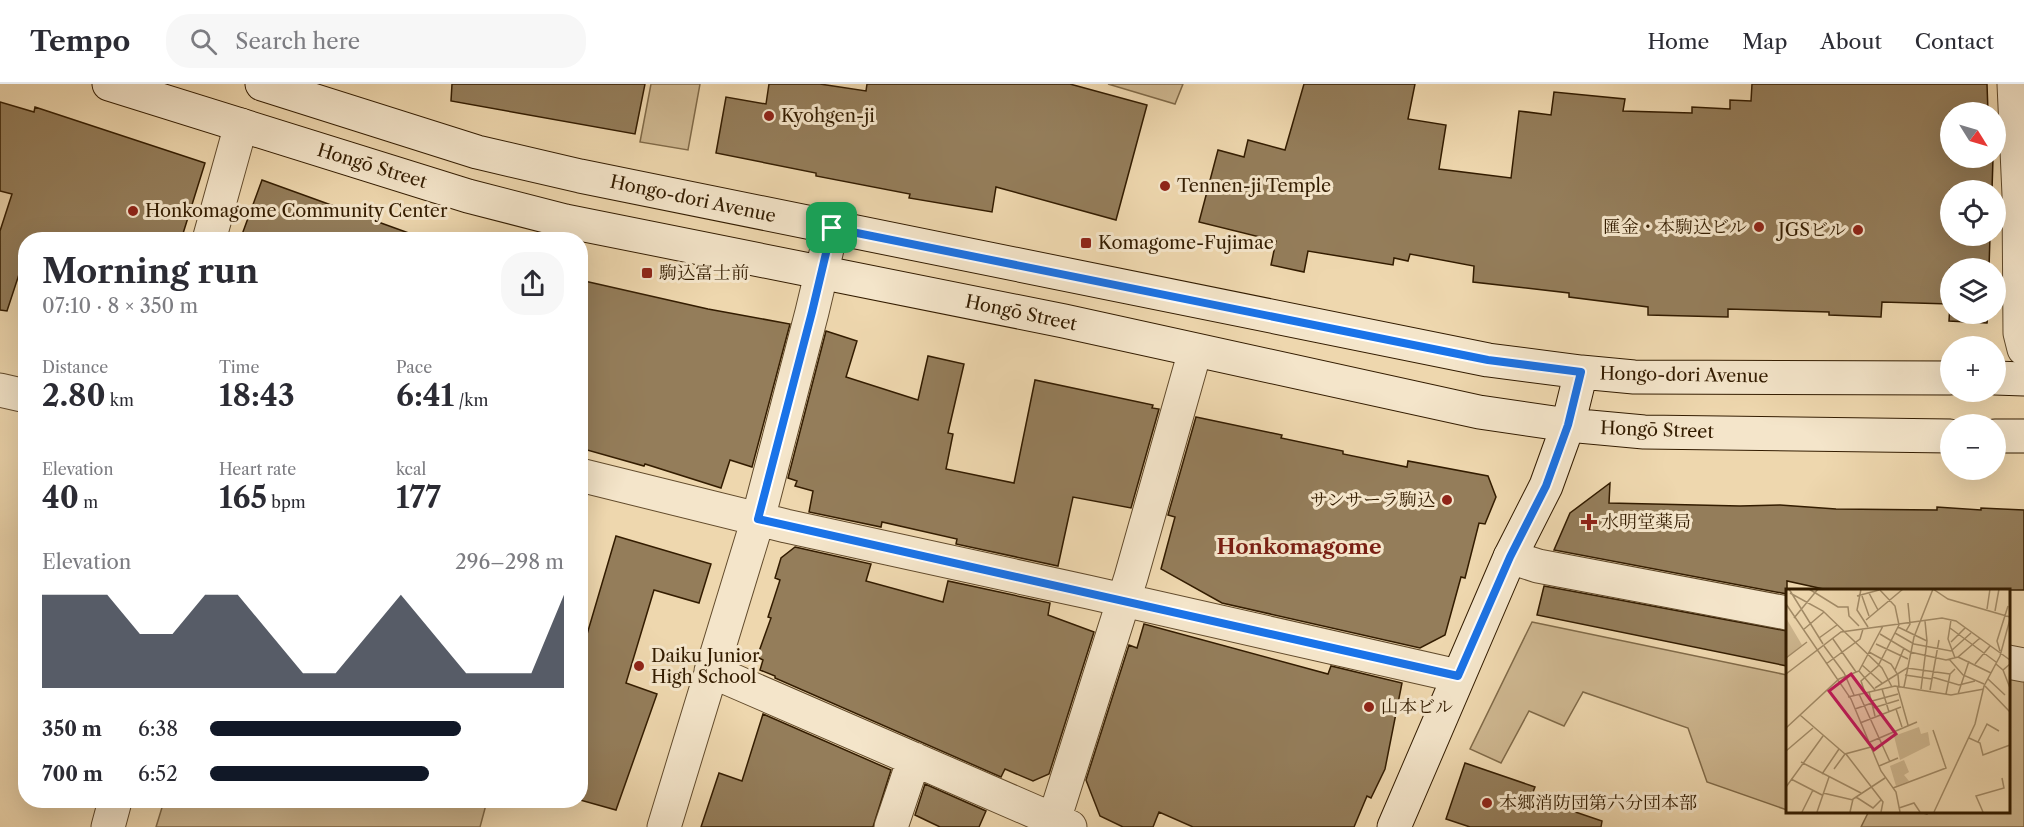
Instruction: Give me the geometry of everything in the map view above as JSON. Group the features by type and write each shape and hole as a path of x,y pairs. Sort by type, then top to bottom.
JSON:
{"street":[{"name":"Hongo-dori Avenue","path":"262,84 477,152 580,176 1488,360 1634,377 1940,378"},
{"path":"2014,84 2019,195 2020,333 2024,349"},
{"name":"Hongō Street","path":"114,85 468,196 565,221 1064,321 1479,412 1568,425 1644,432 1940,436"},
{"path":"211,232 233,161 241,125"},
{"path":"664,827 758,519 832,228"},
{"path":"711,671 1062,824 1195,351"},
{"path":"1398,826 1458,676 1510,557 1546,486 1568,425 1581,372"},
{"path":"2006,378 2024,379"},
{"path":"0,390 18,394"},
{"path":"2006,436 2024,436"},
{"path":"588,477 758,519 1458,676"},
{"path":"1510,557 1538,566 1786,614"},
{"path":"2009,662 2024,665"},
{"path":"891,827 914,759"},
{"path":"108,827 113,808"}],"shaded area":[{"path":"651,84 700,84 688,150 640,142"},
{"path":"1108,84 1183,84 1175,104"},
{"path":"1532,622 1786,675 1786,810 1707,782 1688,728 1583,692 1564,726 1529,711 1501,763 1470,749"},
{"path":"2009,672 2024,676 2024,827 1861,827 1868,812 1927,814 1928,812 2009,812"},
{"path":"162,808 485,808 480,827 156,827"}],"building":[{"path":"452,84 645,84 635,134 451,101"},
{"path":"769,84 820,84 866,91 867,84 1070,84 1147,105 1116,220 996,187 992,212 909,198 910,194 816,176 816,173 716,153 726,97 766,104"},
{"path":"1304,84 1415,84 1408,119 1446,125 1439,169 1511,178 1519,111 1551,115 1554,92 1625,99 1623,111 1692,113 1692,107 1730,109 1730,100 1751,101 1752,84 1987,84 1988,102 1940,102 1940,168 1993,168 1992,180 1940,180 1940,246 1990,246 1989,258 1940,258 1940,304 1882,302 1881,317 1829,315 1829,312 1728,309 1728,317 1648,315 1648,307 1569,297 1569,293 1473,282 1474,266 1410,254 1408,261 1394,258 1393,265 1308,251 1304,272 1271,265 1276,241 1199,222 1218,150 1244,157 1248,140 1285,150"},
{"path":"0,102 34,112 35,107 205,163 183,232 18,232 18,277 7,311 0,310 0,231 12,194 0,191"},
{"path":"262,180 406,232 243,232"},
{"path":"588,282 708,309 790,324 752,467 730,460 721,488 645,464 644,466 588,450"},
{"path":"826,331 857,341 846,377 918,400 928,356 964,364 948,433 953,434 946,469 1014,483 1035,380 1153,405 1152,408 1159,409 1131,508 1073,497 1058,566 956,544 957,539 882,522 881,527 809,512 813,491 795,486 797,481 788,478"},
{"path":"1196,417 1282,435 1281,438 1343,451 1343,454 1407,467 1408,461 1488,476 1496,497 1485,524 1479,523 1465,578 1461,577 1445,635 1420,648 1222,603 1161,569 1175,517 1168,515"},
{"path":"1610,483 1609,503 1780,505 1836,509 1937,510 1937,507 2024,510 2024,590 1823,589 1787,581 1786,594 1554,550 1570,513"},
{"path":"616,536 711,564 699,603 654,590 626,683 657,694 616,810 588,802 588,631"},
{"path":"795,547 871,564 866,581 943,602 948,581 1050,603 1048,615 1094,632 1049,774 1033,781 1005,769 1001,777 760,670 763,660 757,657 771,618 768,617 780,580 775,578 781,558"},
{"path":"1544,586 1786,631 1786,666 1537,615"},
{"path":"1144,624 1328,674 1331,666 1402,683 1385,769 1371,798 1367,796 1354,827 1193,827 1159,812 1153,827 1123,827 1100,816 1086,780 1129,645 1137,648"},
{"path":"763,714 891,770 873,827 701,827 719,773 742,781"},
{"path":"1465,763 1535,787 1531,797 1602,821 1601,827 1470,827 1446,819"},
{"path":"925,784 986,811 979,827 940,827 915,815"}],"place":[{"name":"Kyohgen-ji","path":"769,116"},
{"name":"Tennen-ji Temple","path":"1165,186"},
{"name":"Honkomagome Community Center","path":"133,211"},
{"name":"匯金・本駒込ビル","path":"1759,227"},
{"name":"JGSビル","path":"1858,230"},
{"name":"Komagome-Fujimae","path":"1086,243"},
{"name":"駒込富士前","path":"647,273"},
{"name":"サンサーラ駒込","path":"1447,500"},
{"name":"水明堂薬局","path":"1589,522"},
{"name":"Daiku Junior High School","path":"639,666"},
{"name":"山本ビル","path":"1369,707"},
{"name":"本郷消防団第六分団本部","path":"1487,803"}],"district":[{"name":"Honkomagome","path":"1299,546"}],"route":[{"path":"832,228 1488,360 1581,372 1568,425 1546,486 1510,557 1458,676 758,519 832,228"}]}
